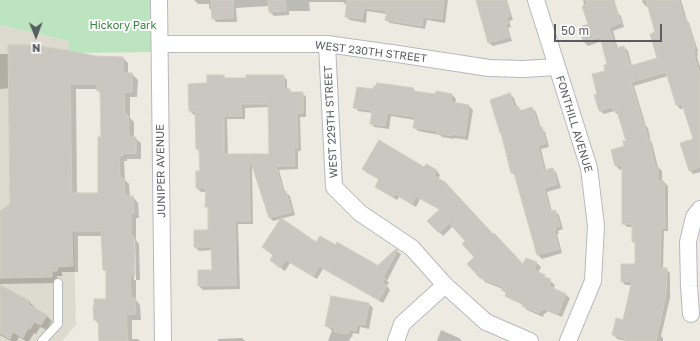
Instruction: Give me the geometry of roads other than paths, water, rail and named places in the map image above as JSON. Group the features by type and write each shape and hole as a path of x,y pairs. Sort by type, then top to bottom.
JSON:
{"street":[{"name":"JUNIPER AVENUE","path":"159,0 163,341"},
{"name":"FONTHILL AVENUE","path":"536,0 589,168 596,226 593,281 568,341"},
{"name":"WEST 230TH STREET","path":"160,44 327,44 489,68 523,69 557,67"},
{"name":"WEST 229TH STREET","path":"327,44 334,187 360,213 412,248 445,285 486,322 530,341"},
{"path":"691,314 688,242 694,217 700,209"},
{"path":"396,341 402,324 445,285"}],"lane":[{"path":"42,341 58,324 58,283"}],"park label":[{"name":"Hickory Park","path":"123,26"}]}
